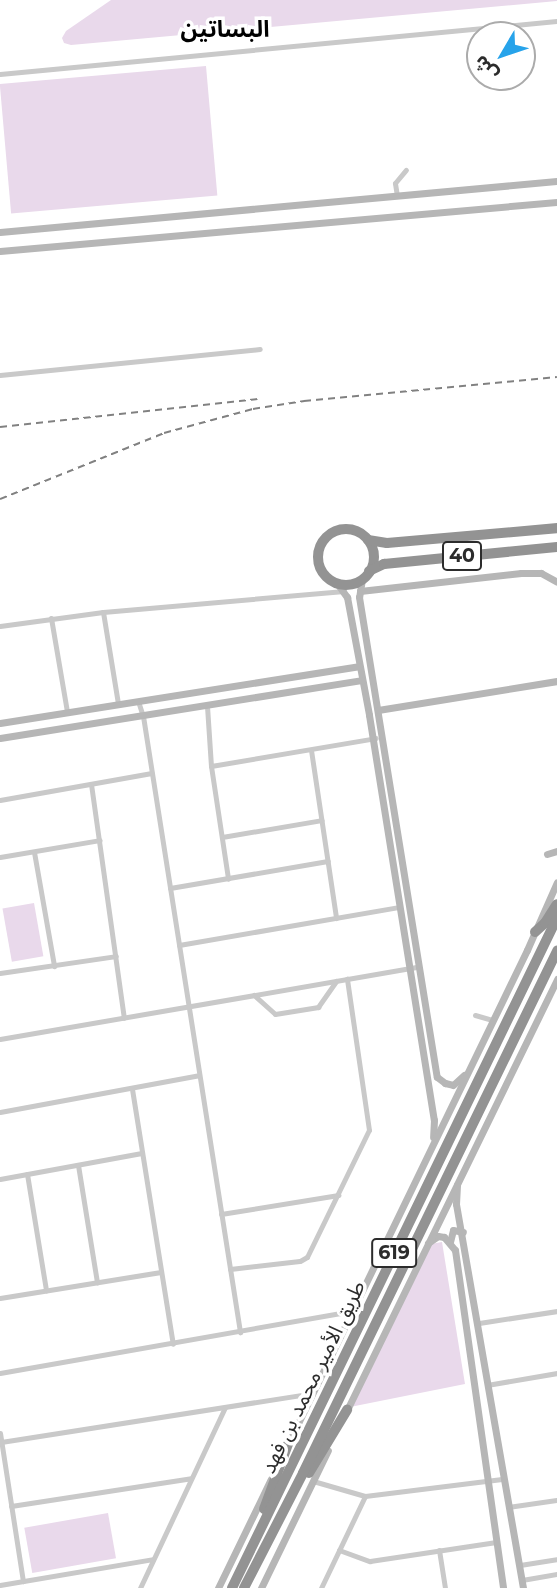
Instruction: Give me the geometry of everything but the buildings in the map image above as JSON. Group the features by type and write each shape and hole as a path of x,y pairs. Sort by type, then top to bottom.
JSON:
{"highway":[{"name":"40","path":"368,541 387,543 557,528"},
{"path":"350,529 368,541 373,556 366,575 347,584 327,577 319,563 319,552 326,538 334,531 350,529"},
{"name":"40","path":"366,575 384,564 557,547"},
{"path":"535,932 545,923 557,904"},
{"name":"طريق الأمير محمد بن فهد","path":"232,1588 557,918"},
{"name":"طريق الأمير محمد بن فهد","path":"244,1588 557,951"},
{"path":"265,1546 347,1410"},
{"path":"250,1550 288,1444"}],"street":[{"path":"1,73 557,21"},
{"path":"397,196 396,183 406,170"},
{"path":"0,232 557,181"},
{"path":"0,251 557,202"},
{"path":"0,375 260,349"},
{"path":"360,591 521,573 541,573 557,582"},
{"path":"366,575 360,591 437,1077 453,1085 467,1072"},
{"path":"336,582 344,591 373,738 433,1120 433,1141"},
{"path":"0,626 103,612 344,591"},
{"path":"103,612 118,704"},
{"path":"51,618 67,712"},
{"path":"0,723 359,666"},
{"path":"0,738 361,680"},
{"path":"378,710 557,681"},
{"path":"138,701 143,716 240,1332"},
{"path":"207,706 211,766 229,879"},
{"path":"211,766 383,737"},
{"path":"311,750 336,918"},
{"path":"0,800 152,773"},
{"path":"91,784 124,1018"},
{"path":"222,837 322,820"},
{"path":"0,858 100,840"},
{"path":"547,854 557,851"},
{"path":"34,852 54,966"},
{"path":"170,888 328,860"},
{"path":"218,1588 557,882"},
{"path":"179,945 400,907"},
{"path":"0,973 117,956"},
{"path":"0,1040 418,967"},
{"path":"230,1269 300,1261 307,1257 369,1130 347,979"},
{"path":"261,1588 423,1249 557,979"},
{"path":"254,995 275,1014 318,1007 337,981"},
{"path":"475,1015 493,1020"},
{"path":"0,1112 200,1075"},
{"path":"132,1089 173,1344"},
{"path":"0,1180 142,1153"},
{"path":"78,1165 97,1282"},
{"path":"27,1174 46,1290"},
{"path":"457,1180 456,1205 464,1232 502,1479 523,1584 557,1574"},
{"path":"221,1214 338,1195"},
{"path":"450,1242 453,1230 464,1232"},
{"path":"423,1249 438,1237 450,1242 455,1250 503,1588"},
{"path":"0,1298 162,1272"},
{"path":"0,1373 351,1311"},
{"path":"479,1323 557,1311"},
{"path":"488,1385 557,1373"},
{"path":"1,1442 313,1393"},
{"path":"141,1588 225,1407"},
{"path":"0,1433 23,1581"},
{"path":"11,1506 192,1478"},
{"path":"313,1480 365,1496 502,1479"},
{"path":"321,1588 365,1496"},
{"path":"508,1507 557,1500"},
{"path":"339,1550 370,1561 495,1542"},
{"path":"439,1550 445,1588"},
{"path":"0,1585 153,1559"},
{"path":"520,1565 557,1559"}],"shaded area":[{"path":"111,0 557,1 71,45 64,43 62,38 66,31"},
{"path":"206,66 217,196 11,214 0,84"},
{"path":"34,903 43,956 12,962 2,909"},
{"path":"442,1242 465,1384 350,1407 431,1244"},
{"path":"108,1513 116,1558 32,1573 24,1528"}],"railway":[{"path":"0,499 164,433 253,409 304,401 557,377"},
{"path":"0,427 257,399"}],"district":[{"name":"البساتين","path":"225,29"}]}
